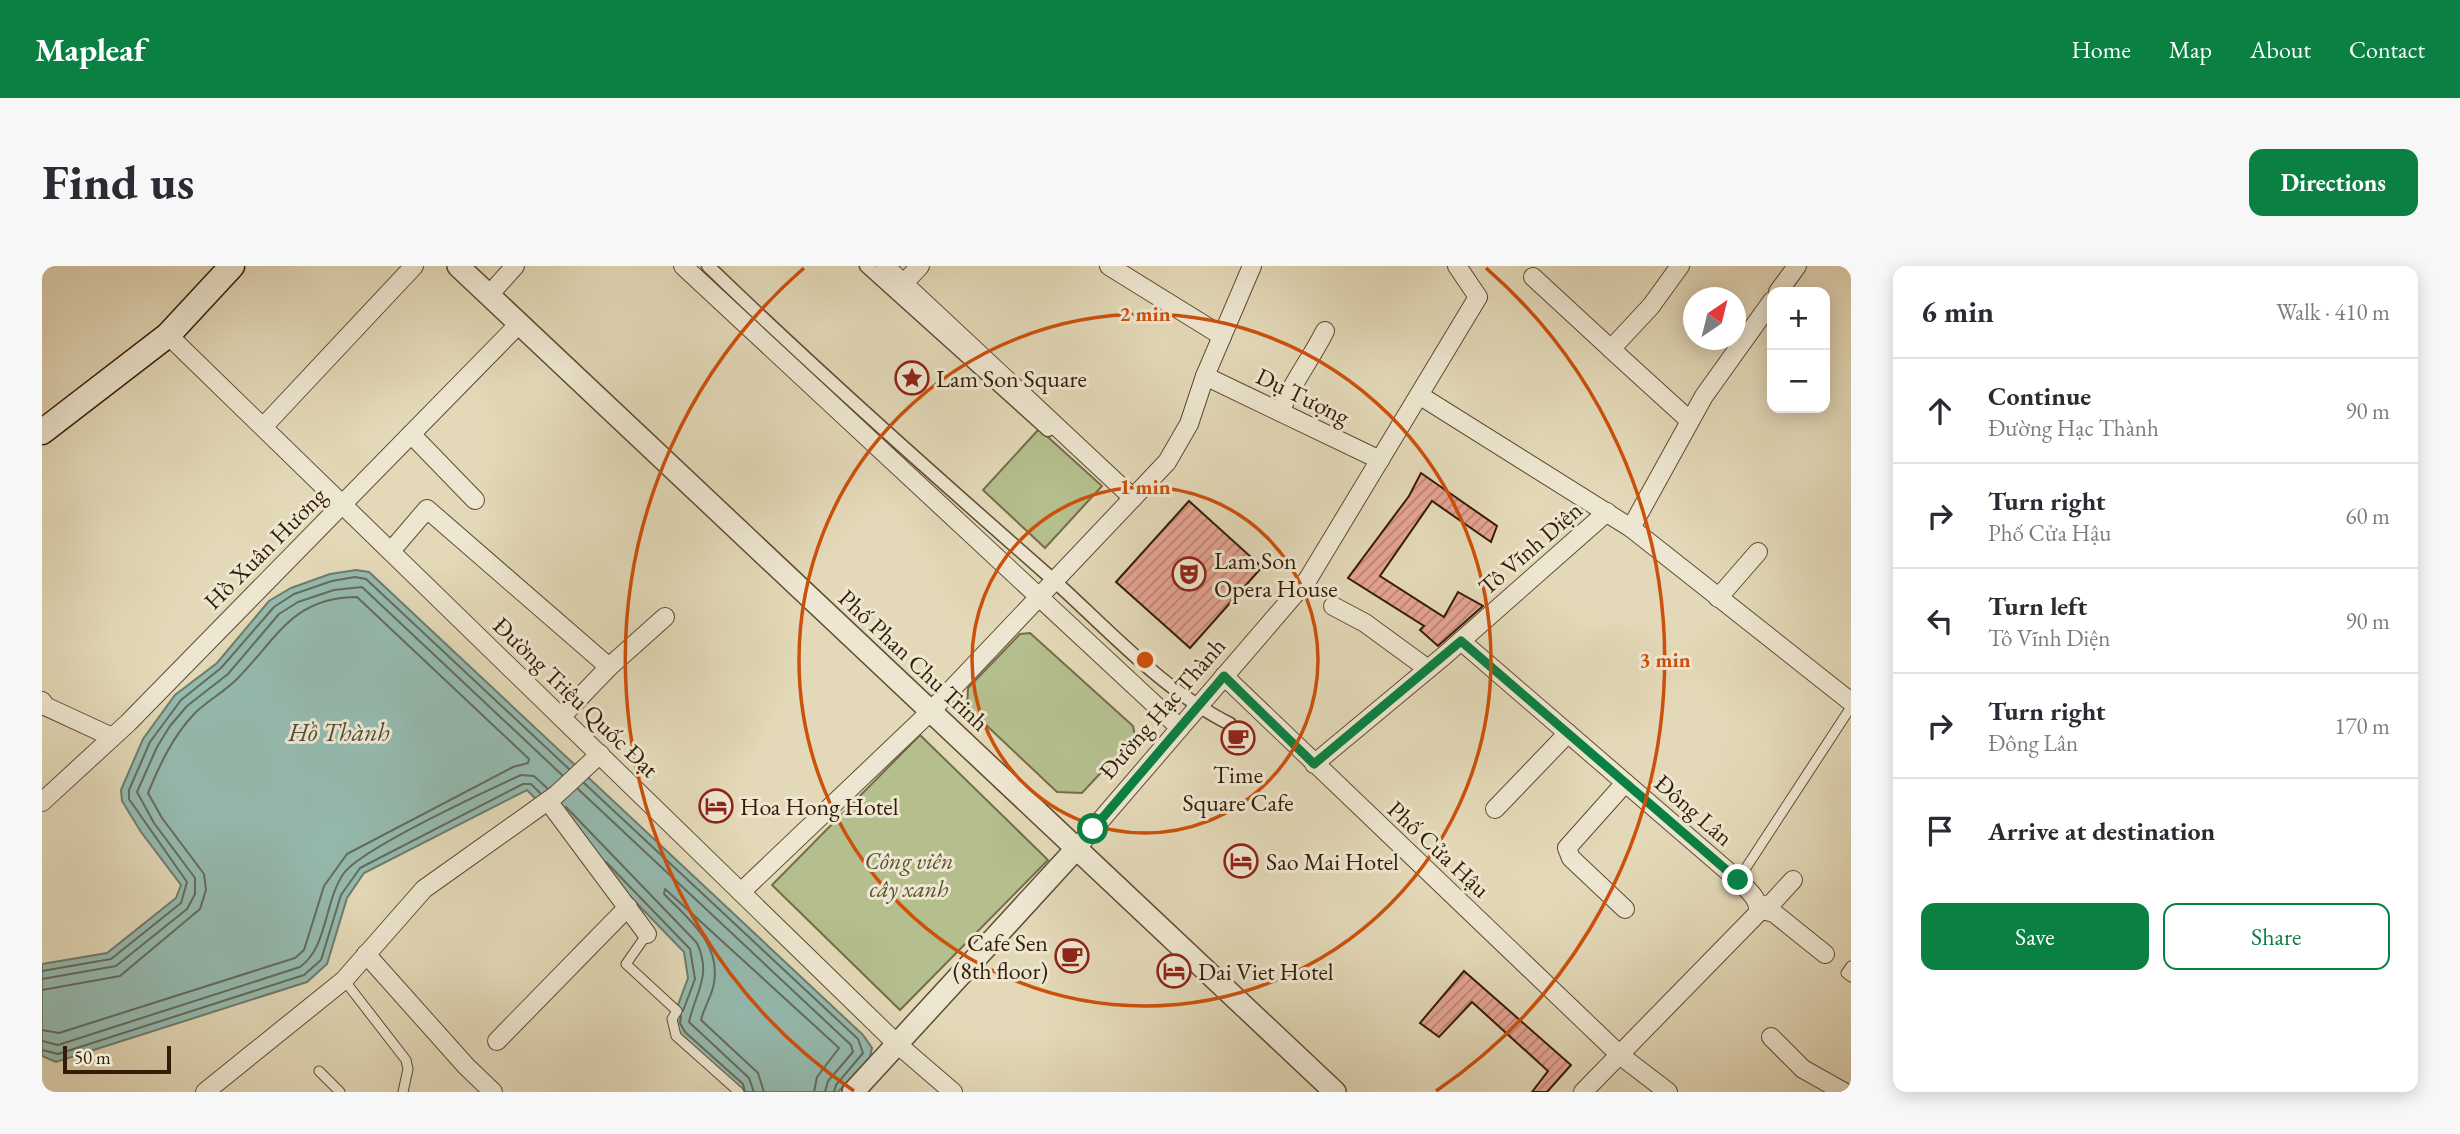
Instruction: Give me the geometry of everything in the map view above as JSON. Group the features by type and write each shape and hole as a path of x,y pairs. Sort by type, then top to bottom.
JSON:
{"main road":[{"path":"42,432 168,335 232,266"}],"street":[{"path":"264,426 414,266"},
{"name":"Phố Phan Chu Trinh","path":"458,266 1335,1092"},
{"path":"488,295 515,266"},
{"path":"683,266 1180,728"},
{"path":"708,266 856,405 1197,707 1230,724"},
{"path":"866,266 1131,503"},
{"path":"885,266 1131,503"},
{"path":"904,283 919,266"},
{"path":"1109,266 1222,336"},
{"path":"741,892 930,712 1167,462 1189,424 1205,376 1252,266"},
{"name":"Đường Hạc Thành","path":"853,1092 1076,849 1308,579 1478,297 1457,266"},
{"path":"1611,349 1651,306 1680,266"},
{"path":"1782,287 1797,266"},
{"path":"1533,277 1689,420"},
{"path":"1631,528 1689,420 1767,308"},
{"name":"Hồ Xuân Hương","path":"42,802 112,737 520,324"},
{"path":"1280,412 1293,382 1312,357 1325,331"},
{"name":"Đường Triệu Quốc Đạt","path":"168,335 561,717 594,760 741,892 896,1043 953,1092"},
{"name":"Dụ Tượng","path":"1205,376 1380,460"},
{"path":"1419,395 1607,512"},
{"path":"411,435 475,500"},
{"path":"391,551 427,509 609,667"},
{"name":"Tô Vĩnh Diện","path":"1314,764 1461,641 1607,512 1631,528 1851,704"},
{"path":"1718,598 1758,552"},
{"path":"1333,606 1365,623 1428,669"},
{"path":"561,717 609,667 665,617"},
{"name":"Đông Lân","path":"1461,641 1738,880 1757,899 1759,907"},
{"name":"Phố Cửa Hậu","path":"1224,676 1621,1056 1668,1092"},
{"path":"42,701 45,706 112,737"},
{"path":"1495,809 1568,733"},
{"path":"205,1092 344,979 424,889 552,798 594,760"},
{"path":"1625,783 1567,848 1571,858 1625,909"},
{"path":"552,798 648,934"},
{"path":"1583,1092 1621,1056 1759,907 1771,904 1793,880"},
{"path":"497,1041 628,906"},
{"path":"1759,907 1774,913 1825,954"},
{"path":"366,954 466,1066 493,1092"},
{"path":"1771,1037 1803,1069 1844,1092"}],"lane":[{"path":"1738,880 1851,704"},
{"path":"648,934 626,964 677,1012 672,1019 676,1036 739,1092"},
{"path":"1851,966 1846,974 1851,977"},
{"path":"344,979 406,1060 408,1069 403,1092"},
{"path":"319,1072 340,1092"}],"green space":[{"path":"1039,429 1102,486 1045,548 983,490"},
{"path":"1030,633 1133,726 1135,736 1082,793 1057,792 967,707 968,688 1020,634"},
{"name":"Công viên cây xanh","path":"920,735 1048,860 900,1010 772,885"}],"water":[{"name":"Hồ Thành","path":"356,570 369,572 863,1035 872,1048 870,1057 838,1092 741,1092 680,1036 672,1021 688,978 684,952 527,790 364,873 347,898 327,964 307,982 56,1062 42,1056 42,964 107,953 176,898 181,885 141,832 122,801 121,790 143,739 175,695 217,663 269,601 291,588 330,574"}],"building":[{"path":"1421,473 1497,526 1491,542 1432,501 1380,576 1444,617 1458,592 1483,606 1438,646 1420,630 1424,626 1348,578 1409,496"},
{"name":"Lam Son Opera House","path":"1189,501 1262,567 1190,648 1116,582"},
{"path":"1464,971 1571,1065 1547,1092 1532,1092 1548,1071 1472,1002 1439,1037 1420,1023"}],"place":[{"name":"Lam Son Square","path":"912,378"},
{"name":"Lam Son Opera House","path":"1189,574"},
{"name":"Time Square Cafe","path":"1238,738"},
{"name":"Hoa Hong Hotel","path":"716,806"},
{"name":"Sao Mai Hotel","path":"1241,861"},
{"name":"Cafe Sen (8th floor)","path":"1072,956"},
{"name":"Dai Viet Hotel","path":"1174,971"}],"route":[{"path":"1093,829 1224,676 1314,764 1461,641 1738,880"}]}
